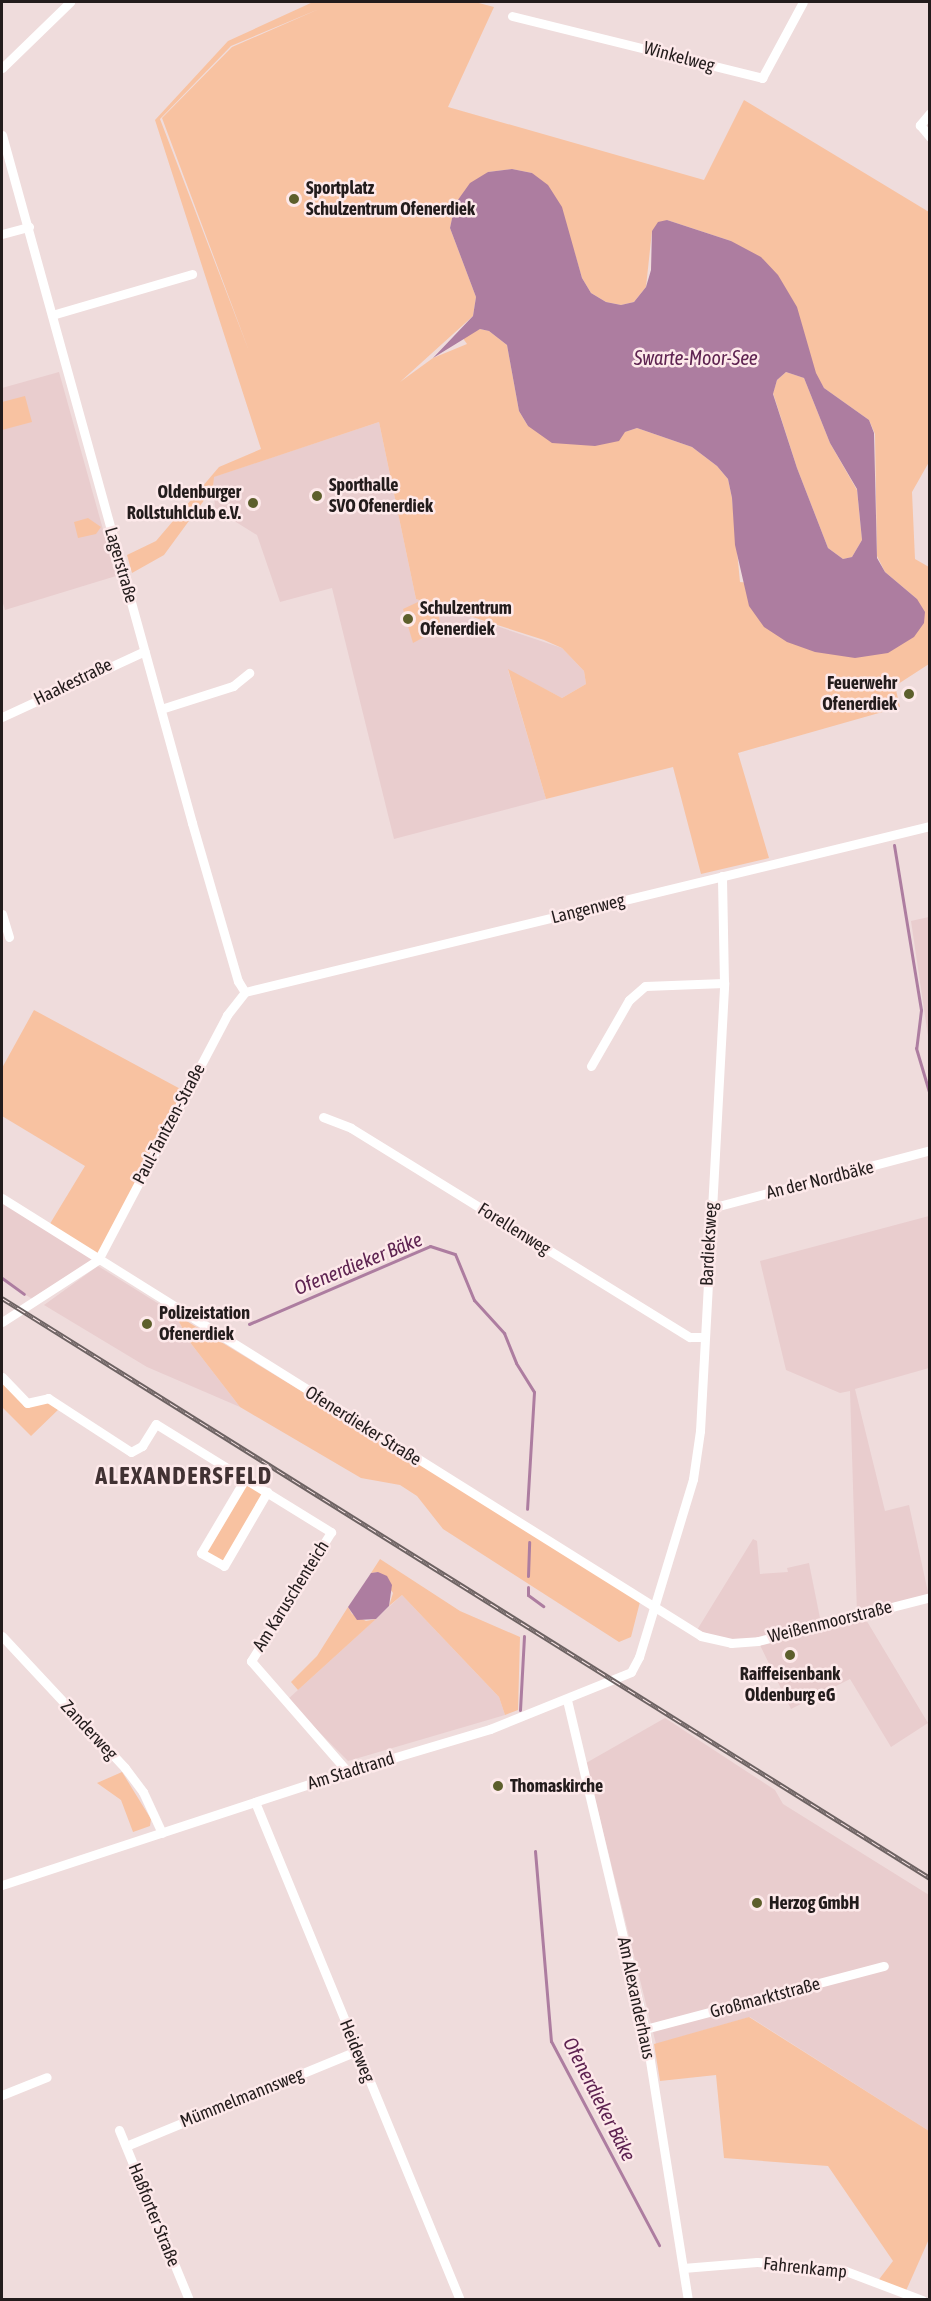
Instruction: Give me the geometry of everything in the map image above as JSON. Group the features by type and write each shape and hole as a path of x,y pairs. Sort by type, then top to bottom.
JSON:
{"street":[{"path":"2,68 70,2"},
{"name":"Winkelweg","path":"512,16 762,78 803,2"},
{"path":"930,113 920,125 930,137"},
{"name":"Lagerstraße","path":"2,135 227,945 245,992"},
{"path":"2,234 29,227"},
{"path":"52,315 192,274"},
{"name":"Haakestraße","path":"2,717 145,651"},
{"path":"161,709 233,686 249,674"},
{"name":"Langenweg","path":"245,992 930,826"},
{"name":"Bardieksweg","path":"651,1606 693,1479 700,1431 724,983 722,876"},
{"path":"2,914 9,937"},
{"path":"591,1066 629,1000 645,986 724,983"},
{"name":"Paul-Tantzen-Straße","path":"98,1260 226,1015 245,992"},
{"name":"Forellenweg","path":"323,1117 351,1128 690,1337 704,1337"},
{"name":"An der Nordbäke","path":"711,1208 930,1150"},
{"name":"Ofenerdieker Straße","path":"2,1198 651,1606 701,1636 731,1643"},
{"path":"2,1322 98,1260"},
{"name":"Am Karuschenteich","path":"2,1377 27,1403 48,1398 131,1452 142,1446 156,1424 331,1532 251,1661 347,1771"},
{"path":"245,1479 201,1553 224,1566 267,1492"},
{"name":"Weißenmoorstraße","path":"731,1643 758,1641 930,1597"},
{"name":"Am Stadtrand","path":"2,1885 347,1771 451,1742 567,1700 631,1672 639,1657 651,1606"},
{"name":"Zanderweg","path":"2,1636 125,1768 143,1792 162,1833"},
{"name":"Am Alexanderhaus","path":"567,1700 645,2029 688,2300"},
{"name":"Heideweg","path":"255,1802 460,2300"},
{"name":"Großmarktstraße","path":"645,2029 884,1966"},
{"name":"Mümmelmannsweg","path":"126,2146 357,2051"},
{"path":"2,2095 47,2077"},
{"name":"Haßforter Straße","path":"119,2130 189,2300"},
{"name":"Fahrenkamp","path":"683,2268 757,2262 843,2270 922,2300"}],"shaded area":[{"path":"313,2 475,2 494,7 448,107 704,180 744,100 929,212 929,462 912,492 915,559 929,567 929,664 895,686 900,707 738,753 769,858 701,874 673,767 546,799 508,669 562,698 586,684 584,671 562,648 544,640 416,599 379,422 214,477 213,488 164,555 132,573 127,555 156,541 219,467 261,449 155,120 228,41","holes":["319,9 232,47 162,118 249,351 160,119 231,46","512,169 532,173 574,251 582,278 591,293 606,302 621,305 634,302 646,287 652,231 667,220 731,241 824,388 869,420 875,434 877,556 885,572 917,599 740,582 732,498 728,479 717,466 692,447 637,428 625,432 528,426 519,411 507,345 489,331 480,329 462,337 467,344 433,358 400,382 473,316 476,297 450,228 455,204 488,172"]},
{"path":"59,372 116,576 5,610 2,600 2,388"},
{"path":"786,372 804,378 830,443 857,490 862,540 852,557 843,559 828,548 797,468 773,393 777,380"},
{"path":"25,396 32,422 2,430 2,402"},
{"name":"Schulzentrum Ofenerdiek","path":"379,422 416,599 562,648 584,671 586,684 562,698 508,670 546,799 394,839 332,588 280,602 257,535 215,509 213,477"},
{"path":"88,518 101,527 96,534 78,538 74,522"},
{"path":"418,602 439,617 441,628 413,643 403,609"},
{"path":"930,917 929,1043 911,921"},
{"path":"34,1010 186,1092 98,1260 48,1227 85,1166 2,1116 2,1068"},
{"path":"2,1198 98,1260 36,1301 24,1294 2,1278"},
{"path":"929,1216 929,1368 855,1389 885,1511 909,1505 929,1597 862,1613 928,1723 891,1747 850,1679 791,1709 758,1641 730,1641 697,1630 753,1539 757,1541 760,1574 788,1572 787,1568 809,1563 821,1623 857,1614 850,1391 840,1393 786,1370 760,1261"},
{"path":"98,1266 175,1314 189,1341 240,1407 147,1367 44,1305"},
{"path":"175,1314 641,1598 631,1637 619,1642 443,1529 417,1496 400,1485 361,1478 240,1407 189,1341"},
{"path":"2,1381 27,1403 48,1398 61,1407 31,1436 2,1407"},
{"path":"245,1479 267,1492 224,1566 201,1553"},
{"path":"380,1559 460,1611 520,1637 518,1710 505,1715 499,1697 402,1595 389,1606 393,1593 378,1572 371,1573"},
{"path":"402,1595 499,1697 505,1715 348,1761 287,1700"},
{"path":"348,1607 352,1614 366,1621 376,1619 298,1690 291,1682 317,1656"},
{"path":"665,1718 775,1790 783,1804 929,1895 929,2131 750,2017 656,2044 586,1763"},
{"path":"122,1772 151,1819 150,1826 133,1832 121,1800 97,1783"},
{"path":"749,2017 929,2131 929,2239 905,2293 877,2282 893,2261 828,2166 724,2158 716,2075 660,2081 654,2044"}],"water":[{"name":"Swarte-Moor-See","path":"512,169 532,173 548,185 562,207 582,278 591,293 606,302 621,305 634,302 646,287 651,270 652,231 658,222 667,220 731,241 761,257 778,275 797,307 816,373 824,388 869,420 874,433 877,558 885,572 917,599 925,612 924,623 914,637 888,653 855,658 815,652 787,642 764,627 749,606 735,545 732,498 728,479 717,466 692,447 637,428 625,432 619,441 595,446 552,443 528,426 519,411 507,345 489,331 480,329 433,358 473,316 476,297 450,228 455,204 470,183 488,172","holes":["786,372 804,378 830,443 857,489 862,540 852,557 843,559 828,548 797,468 773,394 777,380"]},
{"path":"378,1572 387,1576 392,1585 389,1606 376,1619 357,1620 348,1607 371,1573"}],"waterway":[{"path":"894,845 921,1010 916,1048 930,1095"},
{"name":"Ofenerdieker Bäke","path":"249,1324 430,1246 455,1254 474,1300 504,1333 516,1363 534,1392 527,1509"},
{"name":"Ofenerdieker Bäke","path":"2,1278 24,1294"},
{"name":"Ofenerdieker Bäke","path":"189,1333 206,1332"},
{"name":"Ofenerdieker Bäke","path":"528,1576 529,1542"},
{"name":"Ofenerdieker Bäke","path":"528,1587 528,1595 543,1606"},
{"name":"Ofenerdieker Bäke","path":"520,1710 524,1636"},
{"name":"Ofenerdieker Bäke","path":"535,1851 551,2041 659,2245"}],"railway":[{"path":"2,1298 930,1878"}],"place":[{"name":"Sportplatz Schulzentrum Ofenerdiek","path":"294,199"},
{"name":"Sporthalle SVO Ofenerdiek","path":"317,496"},
{"name":"Oldenburger Rollstuhlclub e.V.","path":"253,503"},
{"name":"Schulzentrum Ofenerdiek","path":"408,619"},
{"name":"Feuerwehr Ofenerdiek","path":"909,694"},
{"name":"Polizeistation Ofenerdiek","path":"147,1324"},
{"name":"Raiffeisenbank Oldenburg eG","path":"790,1655"},
{"name":"Thomaskirche","path":"498,1786"},
{"name":"Herzog GmbH","path":"757,1903"}],"district":[{"name":"ALEXANDERSFELD","path":"184,1476"}]}
